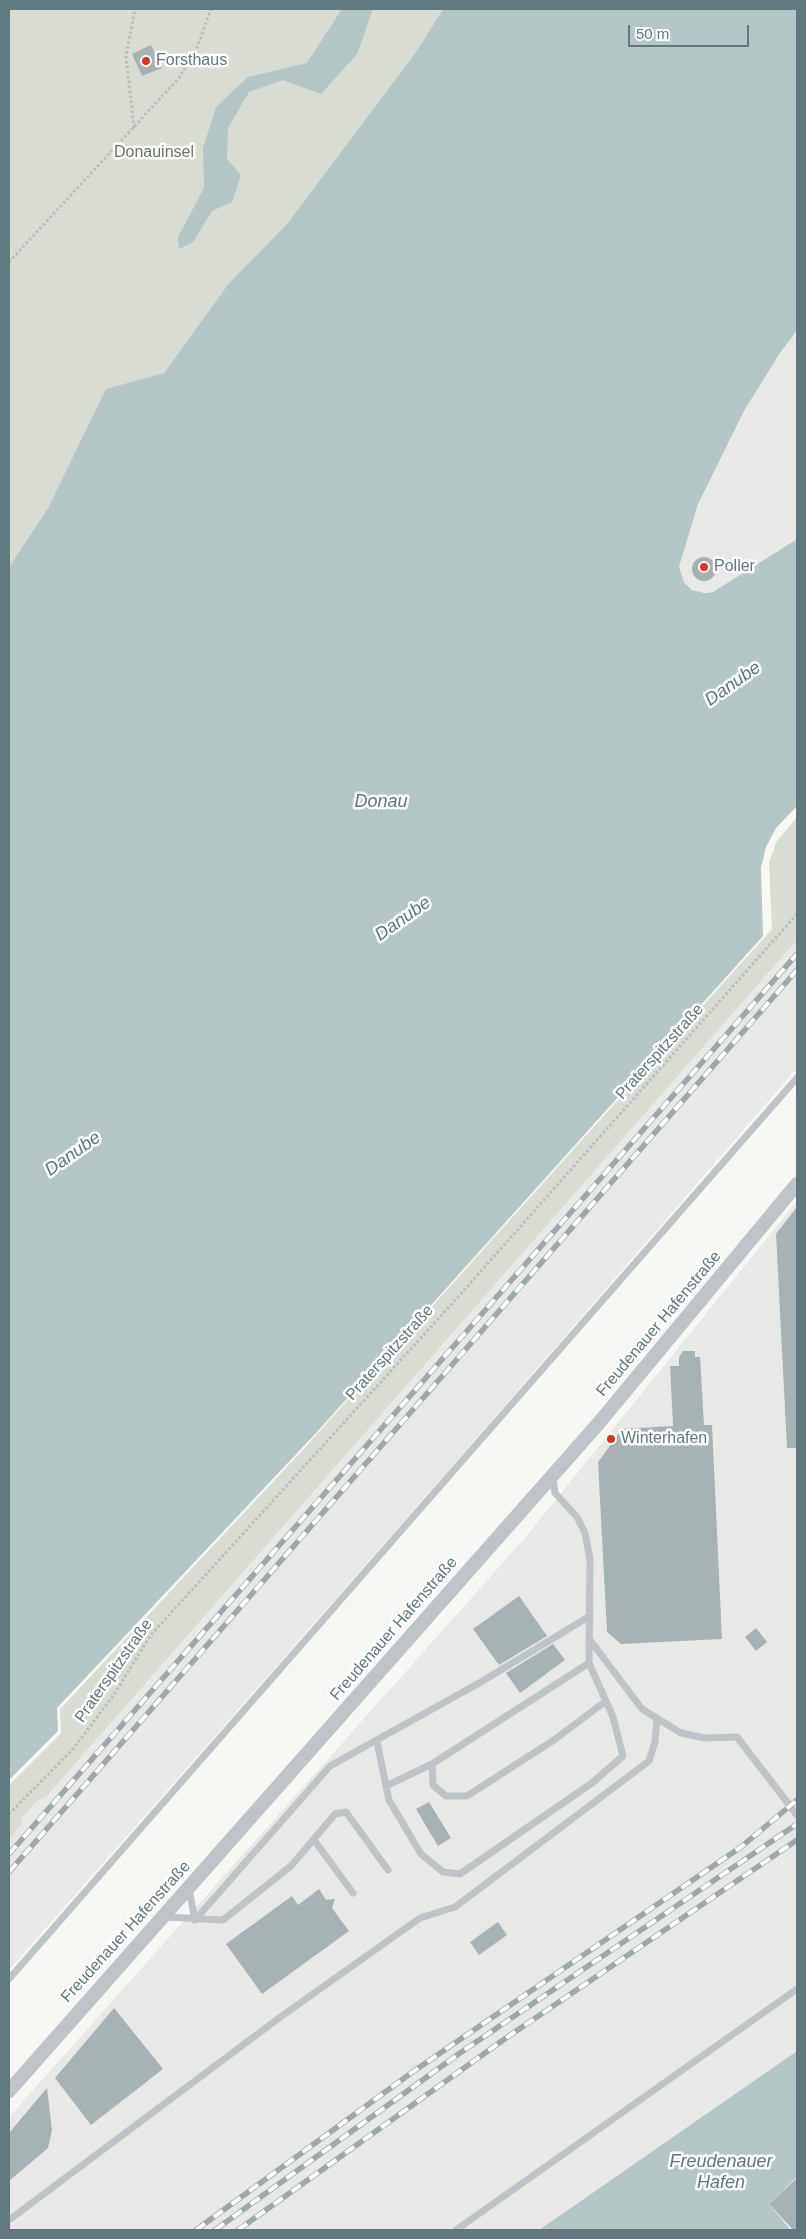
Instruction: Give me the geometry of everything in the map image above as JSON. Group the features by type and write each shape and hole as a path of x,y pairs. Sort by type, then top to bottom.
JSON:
{"street":[{"name":"Freudenauer Hafenstraße","path":"9,2091 598,1424 797,1184"}],"lane":[{"path":"9,1979 797,1078"},
{"path":"377,1742 389,1800 421,1854 444,1872 460,1874 592,1783 623,1756 613,1717 589,1663 590,1560 585,1533 577,1517 554,1493 553,1473"},
{"path":"195,1920 330,1766 377,1742 481,1682 590,1616"},
{"path":"590,1640 642,1709 682,1733 704,1738 737,1737 797,1815"},
{"path":"386,1786 432,1764 589,1663"},
{"path":"432,1764 433,1785 446,1796 466,1796 554,1740 606,1701"},
{"path":"9,2220 279,2018 420,1918 455,1907 649,1762 655,1742 657,1718"},
{"path":"163,1917 223,1920 291,1866 335,1814 346,1812 388,1870"},
{"path":"314,1840 353,1893"},
{"path":"189,1888 195,1920"},
{"path":"456,2230 797,1989"}],"path":[{"path":"134,128 126,56 135,9"},
{"path":"9,262 179,78 198,45 211,9"},
{"name":"Praterspitzstraße","path":"9,1814 74,1748 113,1696 150,1636 465,1289 797,914"}],"shaded area":[{"path":"797,330 797,539 713,592 697,592 684,582 679,567 698,504 744,411 780,353"},
{"path":"797,940 797,1068 455,1463 9,1970 9,1840 21,1825 22,1818 38,1800 46,1797"},
{"path":"797,1201 797,2051 539,2230 9,2230 9,2117 524,1539"}],"green space":[{"name":"Donauinsel","path":"9,9 443,9 416,52 287,224 229,283 164,373 106,390 48,508 9,567"},
{"path":"797,817 797,940 46,1797 38,1800 22,1818 21,1825 9,1840 9,1785 61,1733 60,1709 300,1453 772,929 769,862 777,841"}],"water":[{"path":"342,9 373,9 357,54 321,94 283,80 249,92 228,128 227,159 241,175 232,202 212,211 193,242 179,249 178,237 204,188 203,148 216,107 248,77 307,63"},
{"name":"Donau","path":"443,9 797,9 797,330 780,353 744,411 698,504 679,567 684,582 692,590 705,593 713,592 797,539 797,806 776,828 766,847 761,868 763,936 316,1433 57,1708 58,1731 9,1780 9,567 48,508 106,389 164,373 229,283 287,224 416,52"},
{"name":"Freudenauer Hafen","path":"797,2051 797,2177 769,2204 790,2229 539,2230"}],"building":[{"name":"Forsthaus","path":"151,45 162,68 142,76 132,54"},
{"name":"Poller","path":"704,557 712,561 716,569 712,577 704,581 696,577 692,569 696,561"},
{"path":"797,1207 797,1448 787,1448 776,1234"},
{"path":"683,1351 695,1351 695,1357 700,1357 704,1425 712,1425 722,1639 621,1644 607,1632 598,1462 622,1429 673,1426 670,1366 679,1366 679,1357"},
{"path":"519,1596 547,1636 499,1665 473,1629"},
{"path":"756,1628 767,1642 756,1651 745,1637"},
{"path":"553,1644 565,1660 520,1693 506,1673"},
{"path":"429,1802 451,1838 438,1846 416,1809"},
{"path":"319,1889 326,1900 335,1899 332,1908 349,1931 262,1994 226,1944 292,1896 298,1905"},
{"path":"498,1922 507,1935 479,1955 470,1942"},
{"path":"114,2008 163,2069 91,2125 55,2078"},
{"path":"47,2088 52,2130 48,2148 9,2181 9,2133"},
{"path":"797,2178 797,2230 793,2230 769,2204"}],"railway":[{"path":"9,1854 797,954"},
{"path":"9,1872 797,970"},
{"path":"196,2230 414,2071 741,1847 797,1800"},
{"path":"215,2230 460,2053 797,1824"},
{"path":"238,2230 506,2038 797,1840"}],"place":[{"name":"Forsthaus","path":"146,61"},
{"name":"Poller","path":"704,567"},
{"name":"Winterhafen","path":"611,1439"}],"water label":[{"name":"Danube","path":"733,684"},
{"name":"Danube","path":"403,919"},
{"name":"Danube","path":"73,1154"}]}
